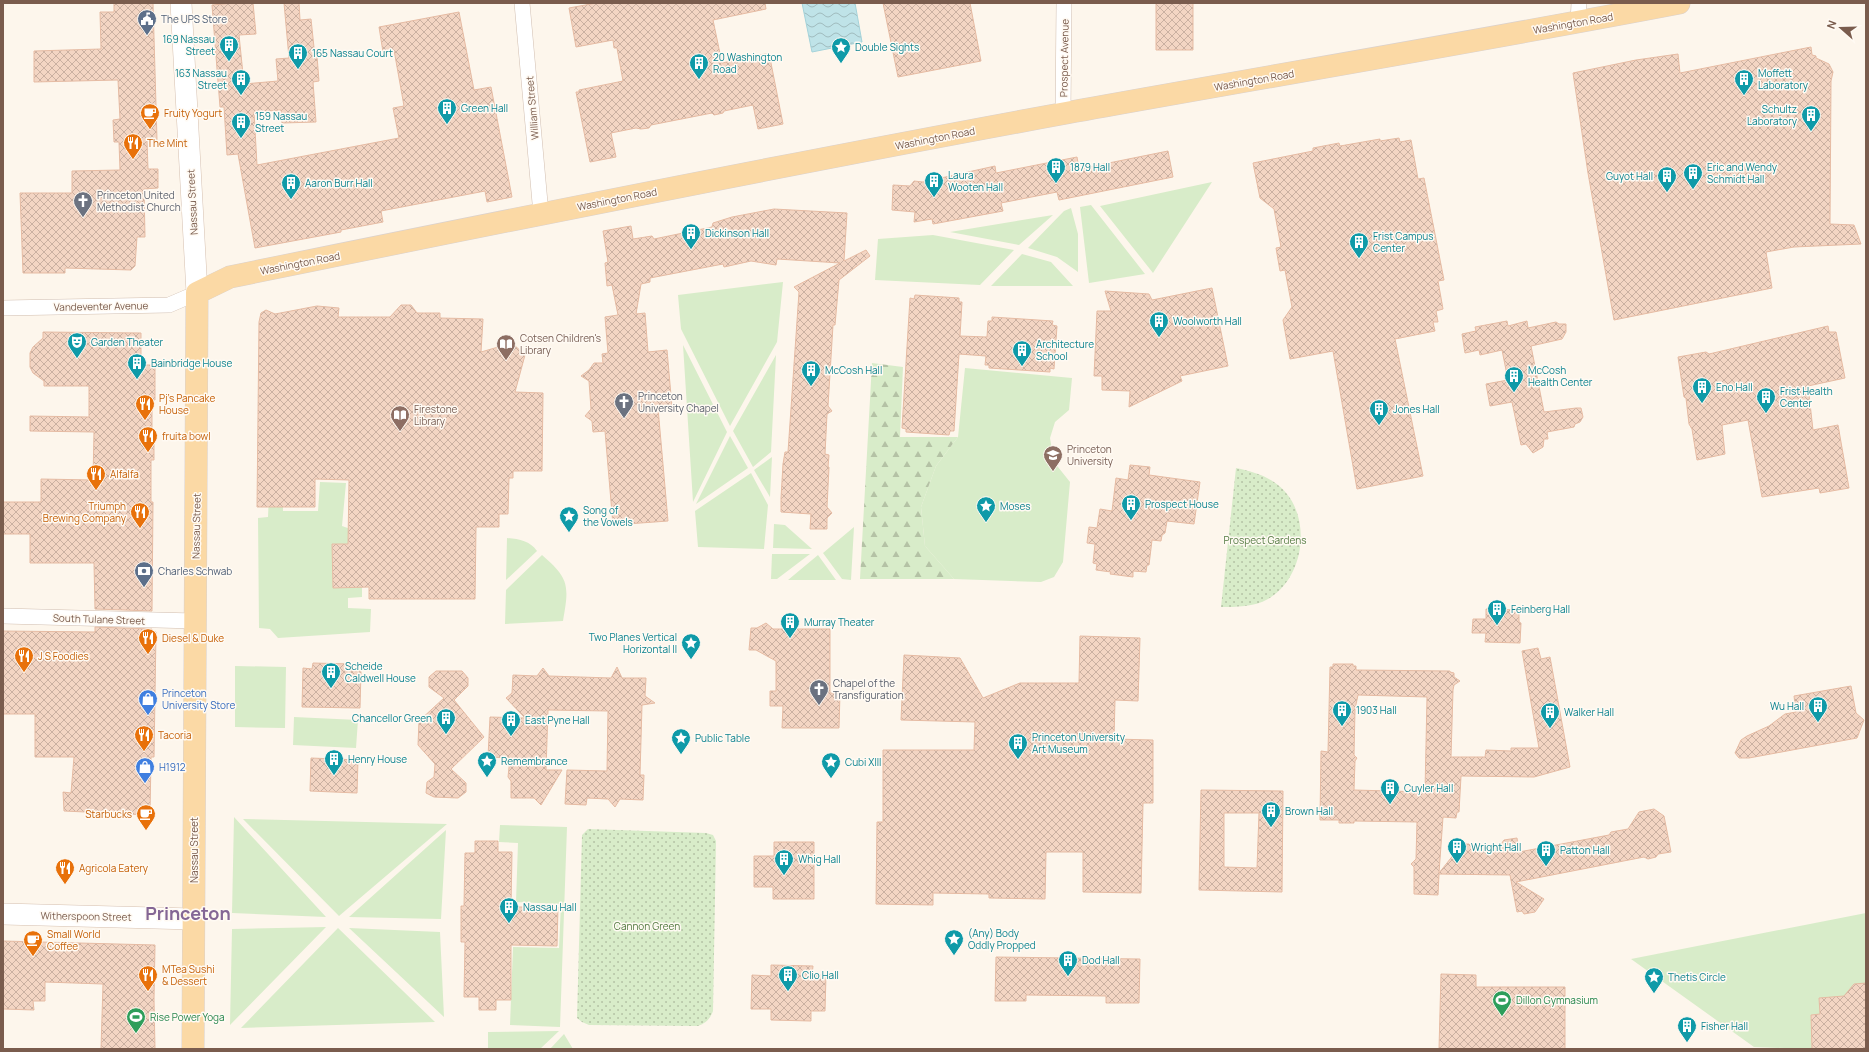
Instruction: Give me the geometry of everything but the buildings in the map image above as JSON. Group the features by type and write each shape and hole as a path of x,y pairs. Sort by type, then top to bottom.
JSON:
{"main road":[{"name":"Nassau Street","path":"181,3 197,293 193,1049"},
{"name":"Washington Road","path":"197,293 230,276 541,214 1578,13 1679,3"},
{"name":"Witherspoon Street","path":"3,914 193,919"}],"street":[{"name":"William Street","path":"522,3 541,214"},
{"name":"Prospect Avenue","path":"1063,114 1064,3"},
{"name":"Vandeventer Avenue","path":"3,308 169,305 197,293"},
{"name":"South Tulane Street","path":"3,616 195,621"}],"green space":[{"path":"1212,182 1153,273 1100,206"},
{"path":"1091,205 1145,274 1089,283 1080,207"},
{"path":"1071,208 1078,234 1078,272 1057,257 1028,248 1064,211"},
{"path":"1053,215 1019,245 950,232"},
{"path":"933,235 1014,250 980,285 875,280 878,239"},
{"path":"1022,254 1051,262 1073,286 991,286"},
{"path":"783,282 777,342 730,426 681,329 678,295"},
{"path":"683,345 727,432 693,502"},
{"path":"776,355 771,452 753,467 733,431"},
{"path":"872,363 903,367 900,437 958,437 936,466 921,507 925,546 954,579 860,579"},
{"path":"965,368 1072,378 1069,410 1055,422 1050,438 1054,462 1070,482 1063,562 1054,577 1041,582 954,579 925,546 921,507 936,466 958,437"},
{"path":"730,436 748,468 696,504"},
{"path":"772,457 770,497 754,470"},
{"name":"Prospect Gardens","path":"1236,468 1264,476 1282,488 1287,494 1295,506 1299,520 1301,535 1300,550 1296,565 1289,578 1280,590 1268,599 1251,605 1221,607"},
{"path":"751,473 768,505 764,549 698,547 695,511"},
{"path":"283,478 283,511 318,511 320,482 346,483 342,526 362,533 362,597 348,598 348,608 371,609 370,632 278,638 270,629 259,628 258,518 268,517 269,494","holes":["355,544 356,588 333,588 332,545"]},
{"path":"774,524 785,525 812,549 773,548"},
{"path":"854,527 851,580 842,579 823,553"},
{"path":"507,538 524,541 537,551 506,580"},
{"path":"772,554 810,554 777,579 771,579"},
{"path":"542,555 563,577 566,599 563,621 505,624 506,590"},
{"path":"818,555 836,580 788,580"},
{"path":"235,666 286,667 285,728 235,727"},
{"path":"294,717 358,720 356,748 293,745"},
{"path":"234,817 326,917 232,913"},
{"path":"243,819 447,824 339,916"},
{"path":"500,825 567,827 560,1027 510,1025 513,947 559,948 561,904 516,902 518,843 499,842"},
{"name":"Cannon Green","path":"588,829 706,833 713,835 716,841 713,1011 703,1024 698,1026 589,1025 577,1018 582,835"},
{"path":"446,830 441,919 349,917"},
{"path":"1866,913 1866,984 1820,1014 1811,1015 1812,1049 1754,1047 1631,959"},
{"path":"326,927 230,1025 232,929"},
{"path":"338,928 435,1022 241,1028"},
{"path":"349,928 440,932 444,1017"},
{"path":"559,1031 540,1049 488,1049 488,1032"},
{"path":"564,1034 573,1049 550,1049"}],"water":[{"path":"802,3 855,3 862,42 812,52"}],"place":[{"name":"The UPS Store","path":"147,36"},
{"name":"169 Nassau Street","path":"229,62"},
{"name":"Double Sights","path":"841,64"},
{"name":"165 Nassau Court","path":"298,70"},
{"name":"20 Washington Road","path":"699,80"},
{"name":"163 Nassau Street","path":"241,96"},
{"name":"Moffett Laboratory","path":"1744,96"},
{"name":"Green Hall","path":"447,125"},
{"name":"Fruity Yogurt","path":"150,130"},
{"name":"Schultz Laboratory","path":"1811,132"},
{"name":"159 Nassau Street","path":"241,139"},
{"name":"The Mint","path":"133,160"},
{"name":"1879 Hall","path":"1056,184"},
{"name":"Eric and Wendy Schmidt Hall","path":"1693,190"},
{"name":"Guyot Hall","path":"1667,193"},
{"name":"Laura Wooten Hall","path":"934,198"},
{"name":"Aaron Burr Hall","path":"291,200"},
{"name":"Princeton United Methodist Church","path":"83,218"},
{"name":"Dickinson Hall","path":"691,250"},
{"name":"Frist Campus Center","path":"1359,259"},
{"name":"Woolworth Hall","path":"1159,338"},
{"name":"Garden Theater","path":"77,359"},
{"name":"Cotsen Children's Library","path":"506,361"},
{"name":"Architecture School","path":"1022,367"},
{"name":"Bainbridge House","path":"137,380"},
{"name":"McCosh Hall","path":"811,387"},
{"name":"McCosh Health Center","path":"1514,393"},
{"name":"Eno Hall","path":"1702,404"},
{"name":"Frist Health Center","path":"1766,414"},
{"name":"Princeton University Chapel","path":"624,419"},
{"name":"Pj's Pancake House","path":"145,421"},
{"name":"Jones Hall","path":"1379,426"},
{"name":"Firestone Library","path":"400,432"},
{"name":"fruita bowl","path":"148,453"},
{"name":"Princeton University","path":"1053,472"},
{"name":"Alfalfa","path":"96,491"},
{"name":"Prospect House","path":"1131,521"},
{"name":"Moses","path":"986,523"},
{"name":"Triumph Brewing Company","path":"140,529"},
{"name":"Song of the Vowels","path":"569,533"},
{"name":"Charles Schwab","path":"144,588"},
{"name":"Feinberg Hall","path":"1497,626"},
{"name":"Murray Theater","path":"790,639"},
{"name":"Diesel & Duke","path":"148,655"},
{"name":"Two Planes Vertical Horizontal II","path":"691,660"},
{"name":"J S Foodies","path":"24,673"},
{"name":"Scheide Caldwell House","path":"331,689"},
{"name":"Chapel of the Transfiguration","path":"819,706"},
{"name":"Princeton University Store","path":"148,716"},
{"name":"Wu Hall","path":"1818,723"},
{"name":"1903 Hall","path":"1342,727"},
{"name":"Walker Hall","path":"1550,729"},
{"name":"Chancellor Green","path":"446,735"},
{"name":"East Pyne Hall","path":"511,737"},
{"name":"Tacoria","path":"144,752"},
{"name":"Public Table","path":"681,755"},
{"name":"Princeton University Art Museum","path":"1018,760"},
{"name":"Henry House","path":"334,776"},
{"name":"Remembrance","path":"487,778"},
{"name":"Cubi XIII","path":"831,779"},
{"name":"H1912","path":"145,784"},
{"name":"Cuyler Hall","path":"1390,805"},
{"name":"Brown Hall","path":"1271,828"},
{"name":"Starbucks","path":"146,831"},
{"name":"Wright Hall","path":"1457,864"},
{"name":"Patton Hall","path":"1546,867"},
{"name":"Whig Hall","path":"784,876"},
{"name":"Agricola Eatery","path":"65,885"},
{"name":"Nassau Hall","path":"509,924"},
{"name":"(Any) Body Oddly Propped","path":"954,956"},
{"name":"Small World Coffee","path":"33,957"},
{"name":"Dod Hall","path":"1068,977"},
{"name":"MTea Sushi & Dessert","path":"148,992"},
{"name":"Clio Hall","path":"788,992"},
{"name":"Thetis Circle","path":"1654,994"},
{"name":"Dillon Gymnasium","path":"1502,1017"},
{"name":"Rise Power Yoga","path":"136,1034"},
{"name":"Fisher Hall","path":"1687,1043"}],"district":[{"name":"Princeton","path":"188,914"}]}
